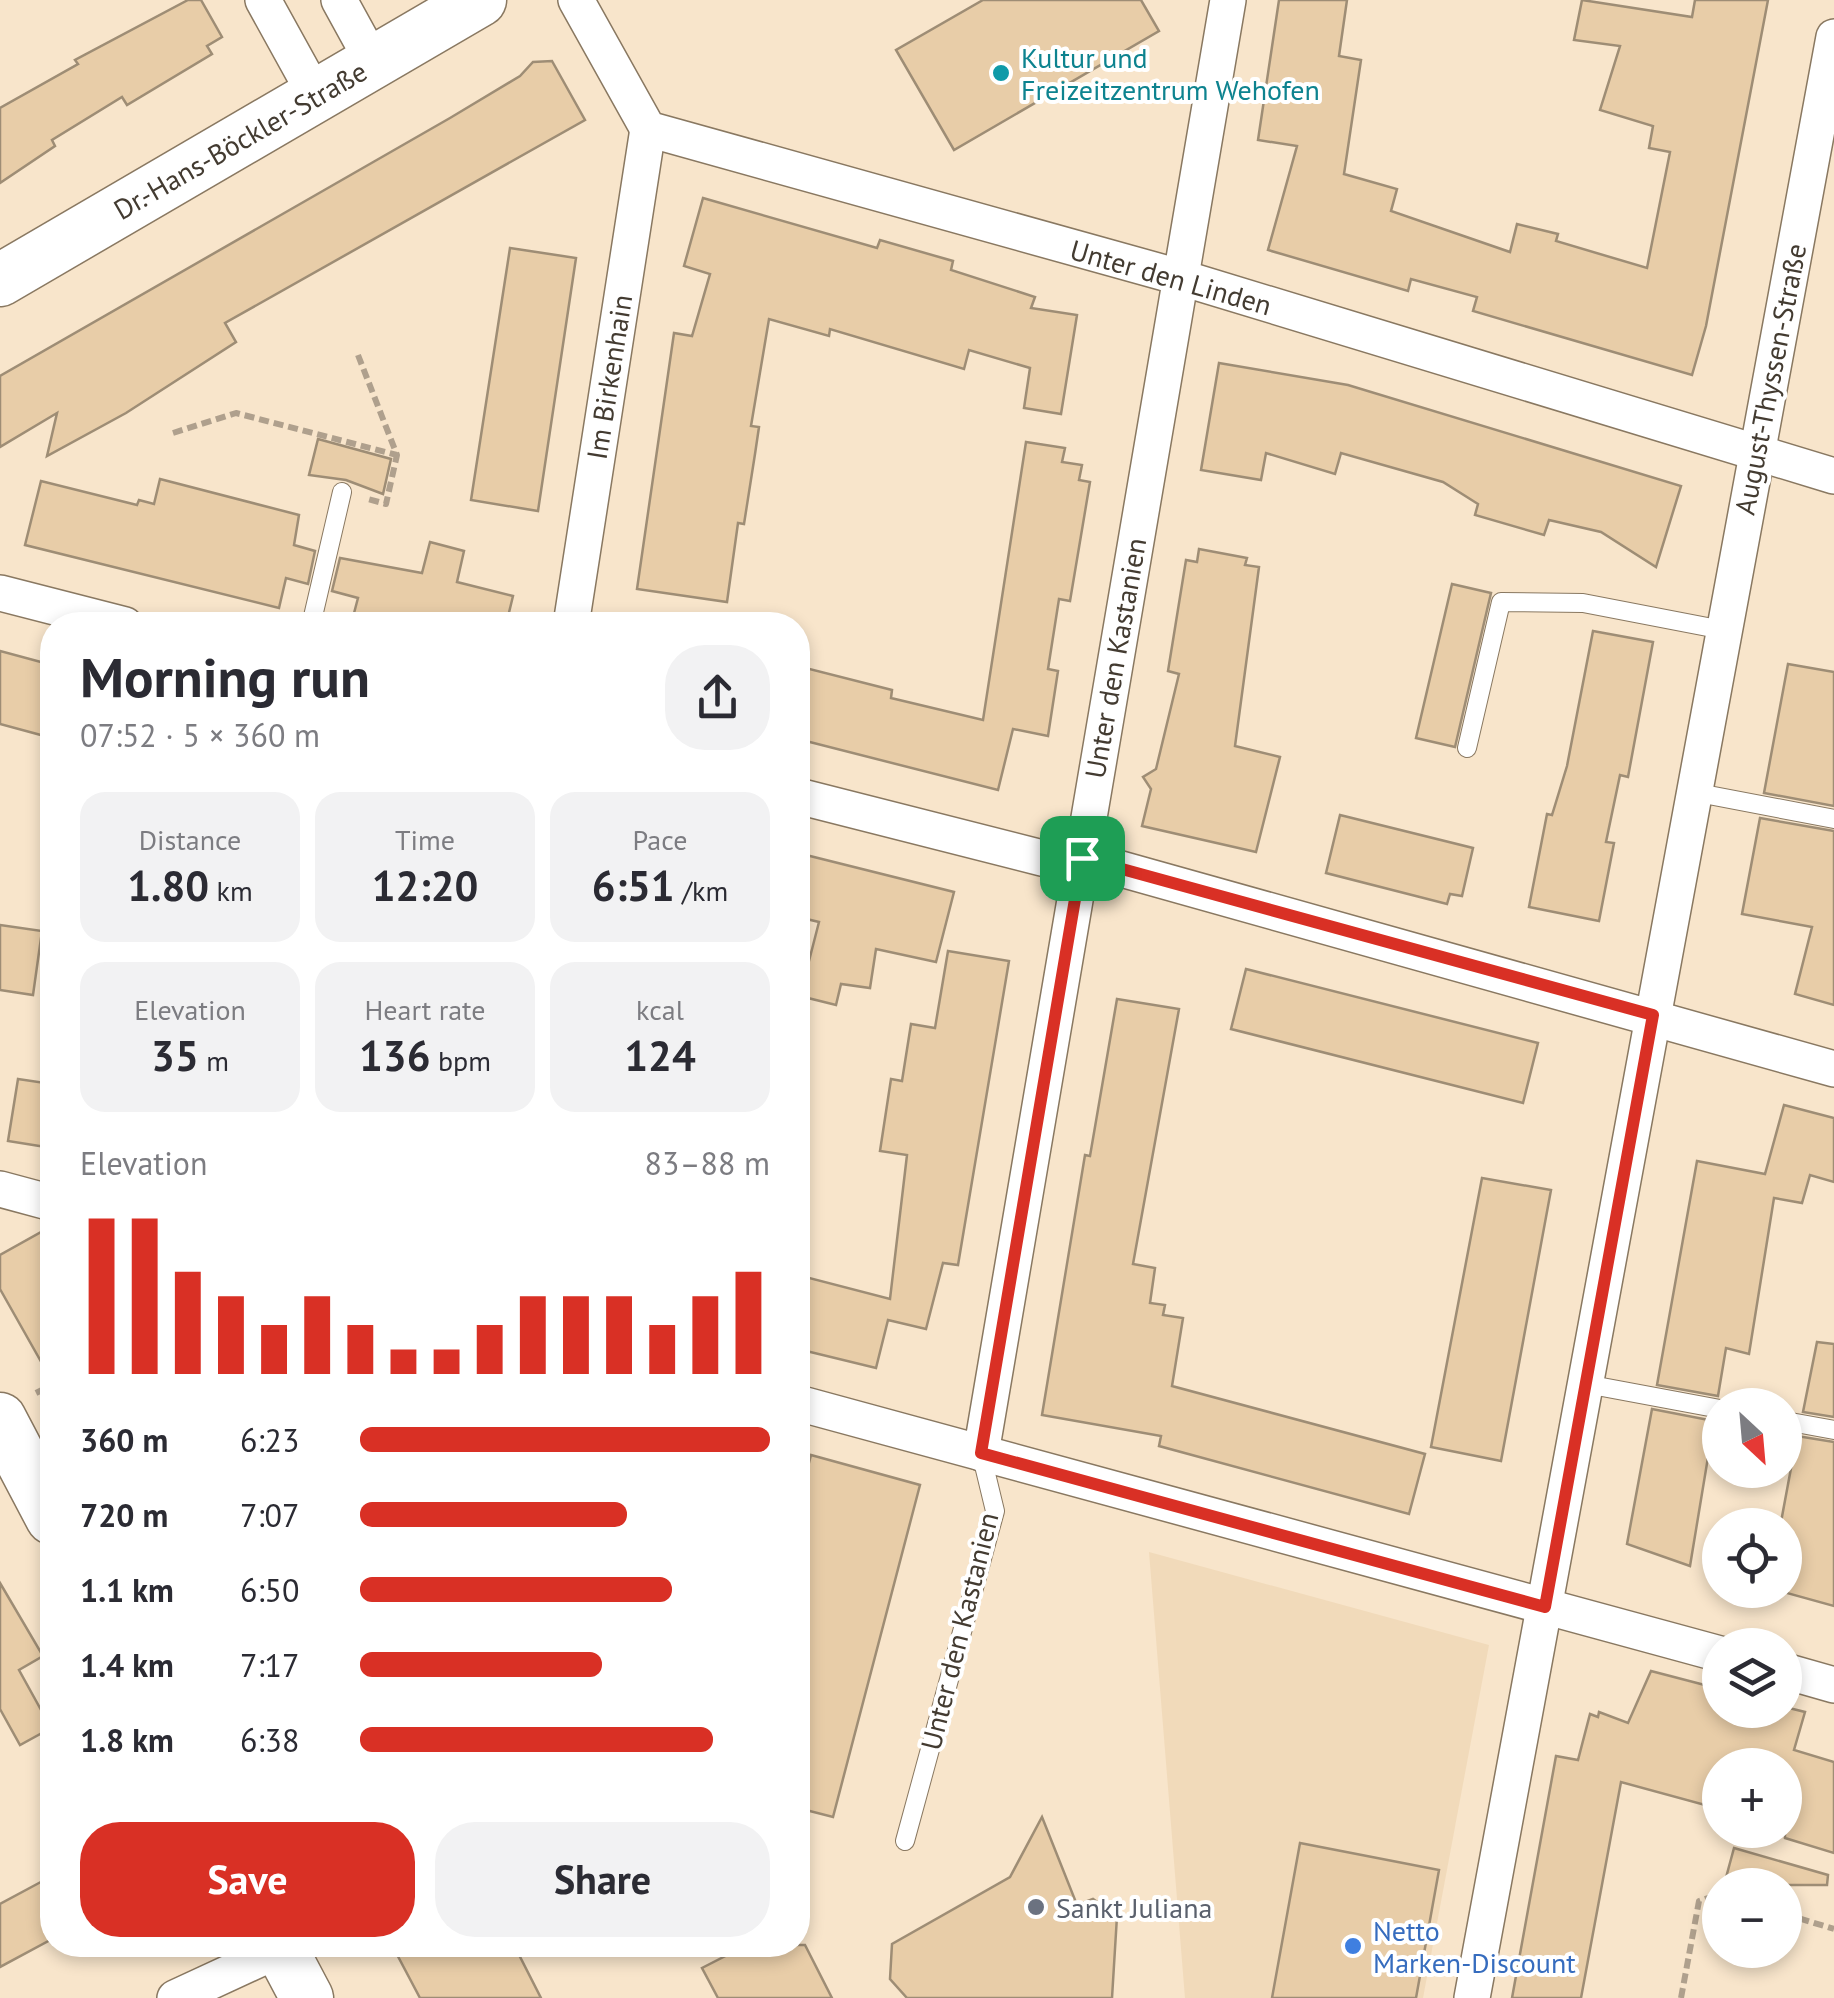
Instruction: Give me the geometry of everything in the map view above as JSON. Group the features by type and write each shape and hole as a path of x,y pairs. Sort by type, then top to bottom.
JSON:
{"main road":[{"name":"Dr.-Hans-Böckler-Straße","path":"0,280 480,0"},
{"path":"0,1419 40,1495"},
{"path":"285,1957 308,1998"}],"street":[{"path":"263,0 316,96"},
{"path":"339,0 373,62"},
{"path":"576,0 648,129"},
{"name":"Unter den Kastanien","path":"981,1453 1228,0"},
{"name":"August-Thyssen-Straße","path":"1472,1998 1755,452 1825,129 1834,37"},
{"name":"Unter den Linden","path":"648,129 1179,277 1834,476"},
{"name":"Im Birkenhain","path":"572,612 648,129"},
{"path":"0,593 74,612"},
{"path":"810,799 1042,858 1082,858 1834,1068"},
{"path":"0,1188 40,1200"},
{"path":"810,1406 1702,1649"},
{"path":"1802,1676 1834,1684"},
{"path":"175,1998 259,1957"}],"lane":[{"path":"315,612 342,492"},
{"path":"1467,748 1501,602 1583,603 1723,630"},
{"path":"1693,792 1834,819"},
{"path":"1586,1384 1702,1406"},
{"path":"1802,1423 1834,1430"},
{"name":"Unter den Kastanien","path":"904,1841 995,1511 981,1453"}],"path":[{"path":"342,492 386,504 397,454 358,355"},
{"path":"173,434 236,413 397,454"},
{"path":"1681,1998 1702,1900"},
{"path":"1802,1919 1834,1929"}],"shaded area":[{"path":"1149,1552 1489,1645 1423,1998 1185,1998"}],"building":[{"path":"188,0 201,0 222,37 207,46 212,54 127,105 122,97 52,140 55,146 0,183 0,108 78,64 75,60"},
{"name":"Kultur und Freizeitzentrum Wehofen","path":"983,0 1141,0 1159,31 954,150 896,50"},
{"path":"1279,0 1347,0 1339,56 1361,60 1344,174 1397,189 1391,211 1510,252 1517,224 1558,234 1556,241 1647,268 1670,152 1649,148 1653,126 1600,110 1620,46 1574,40 1582,0 1692,17 1695,0 1768,0 1706,326 1692,375 1473,311 1477,297 1411,279 1408,291 1268,250 1297,146 1258,140"},
{"path":"552,61 585,120 225,323 236,342 126,413 47,456 57,413 0,447 0,376 450,118 520,76 533,62"},
{"path":"703,198 877,248 880,240 953,261 951,270 1035,297 1031,308 1077,315 1061,414 1024,408 1030,368 969,350 964,369 830,329 829,336 769,319 751,426 759,427 755,454 744,524 738,523 727,602 637,589 674,333 692,336 710,274 684,266"},
{"path":"510,248 576,258 538,511 471,500"},
{"path":"1219,363 1348,385 1681,486 1656,567 1601,532 1549,520 1544,535 1475,515 1478,504 1443,482 1341,453 1335,474 1266,453 1261,480 1201,470"},
{"path":"318,439 391,459 383,494 346,480 309,475"},
{"path":"1026,442 1065,448 1062,462 1082,465 1079,480 1090,482 1070,601 1059,599 1048,669 1058,671 1048,736 1013,729 998,790 810,742 810,669 892,690 891,698 983,720"},
{"path":"160,479 299,515 294,545 315,551 308,584 286,578 279,608 25,545 41,481 137,505 139,500 154,504"},
{"path":"430,542 464,551 457,582 513,596 509,612 354,612 358,598 332,591 340,558 422,573"},
{"path":"1199,549 1247,558 1245,565 1259,567 1235,746 1280,757 1256,852 1142,826 1151,789 1143,777 1156,769 1179,674 1168,671 1186,560 1197,562"},
{"path":"1452,584 1491,593 1455,747 1416,738"},
{"path":"1593,631 1653,642 1628,777 1620,775 1606,842 1614,843 1599,921 1529,907 1547,814 1552,815 1567,766"},
{"path":"0,651 40,662 40,735 0,724"},
{"path":"1788,664 1834,672 1834,806 1764,793"},
{"path":"1340,815 1473,848 1462,896 1450,894 1447,904 1326,873"},
{"path":"1760,818 1834,831 1834,1005 1795,994 1812,927 1742,914"},
{"path":"810,856 954,892 936,962 876,949 870,988 841,984 836,1005 810,998 810,957 819,922 810,920"},
{"path":"0,925 40,931 33,995 0,990"},
{"path":"948,951 1009,961 958,1265 943,1263 926,1329 888,1320 876,1368 810,1352 810,1278 890,1299 907,1155 880,1151 891,1079 902,1081 911,1024 935,1028"},
{"path":"1246,969 1538,1043 1523,1103 1231,1029"},
{"path":"1117,999 1179,1009 1133,1264 1155,1268 1150,1303 1165,1305 1163,1315 1183,1318 1172,1386 1425,1454 1409,1514 1159,1446 1161,1436 1042,1415 1085,1155 1090,1156"},
{"path":"18,1079 40,1082 40,1146 8,1141"},
{"path":"1784,1105 1834,1118 1834,1182 1810,1175 1802,1203 1774,1198 1749,1354 1726,1348 1719,1388 1702,1388 1702,1393 1657,1385 1697,1161 1765,1174"},
{"path":"1482,1178 1551,1190 1501,1461 1431,1447"},
{"path":"40,1233 40,1360 0,1289 0,1255"},
{"path":"1817,1342 1834,1344 1834,1417 1803,1412"},
{"path":"1652,1409 1702,1419 1703,1488 1690,1566 1627,1544"},
{"path":"1802,1437 1834,1442 1834,1606 1802,1597 1802,1508 1784,1508 1787,1488 1802,1488"},
{"path":"811,1455 920,1485 833,1817 810,1811"},
{"path":"0,1583 40,1651 40,1658 19,1670 40,1708 40,1734 20,1745 0,1709"},
{"path":"1651,1671 1702,1684 1702,1728 1800,1728 1795,1748 1702,1748 1702,1804 1621,1782 1581,1998 1512,1998 1556,1756 1578,1760 1590,1714 1598,1717 1599,1712 1628,1723"},
{"path":"1802,1752 1834,1762 1834,1853 1802,1843"},
{"name":"Sankt Juliana","path":"1042,1817 1077,1905 1093,1899 1117,1916 1112,1998 907,1998 890,1979 892,1944 1010,1877"},
{"name":"Netto Marken-Discount","path":"1300,1843 1439,1870 1416,1998 1272,1998"},
{"path":"1734,1848 1828,1875 1827,1885 1802,1885 1802,1868 1729,1868"},
{"path":"40,1882 40,1945 0,1967 0,1904"},
{"path":"810,1955 832,1998 718,1998 702,1968 724,1957"},
{"path":"398,1957 520,1957 541,1998 420,1998"}],"place":[{"name":"Kultur und Freizeitzentrum Wehofen","path":"1001,73"},
{"name":"Sankt Juliana","path":"1036,1907"},
{"name":"Netto Marken-Discount","path":"1353,1946"}],"route":[{"path":"1082,858 1653,1015 1545,1607 981,1453 1082,858"}]}
